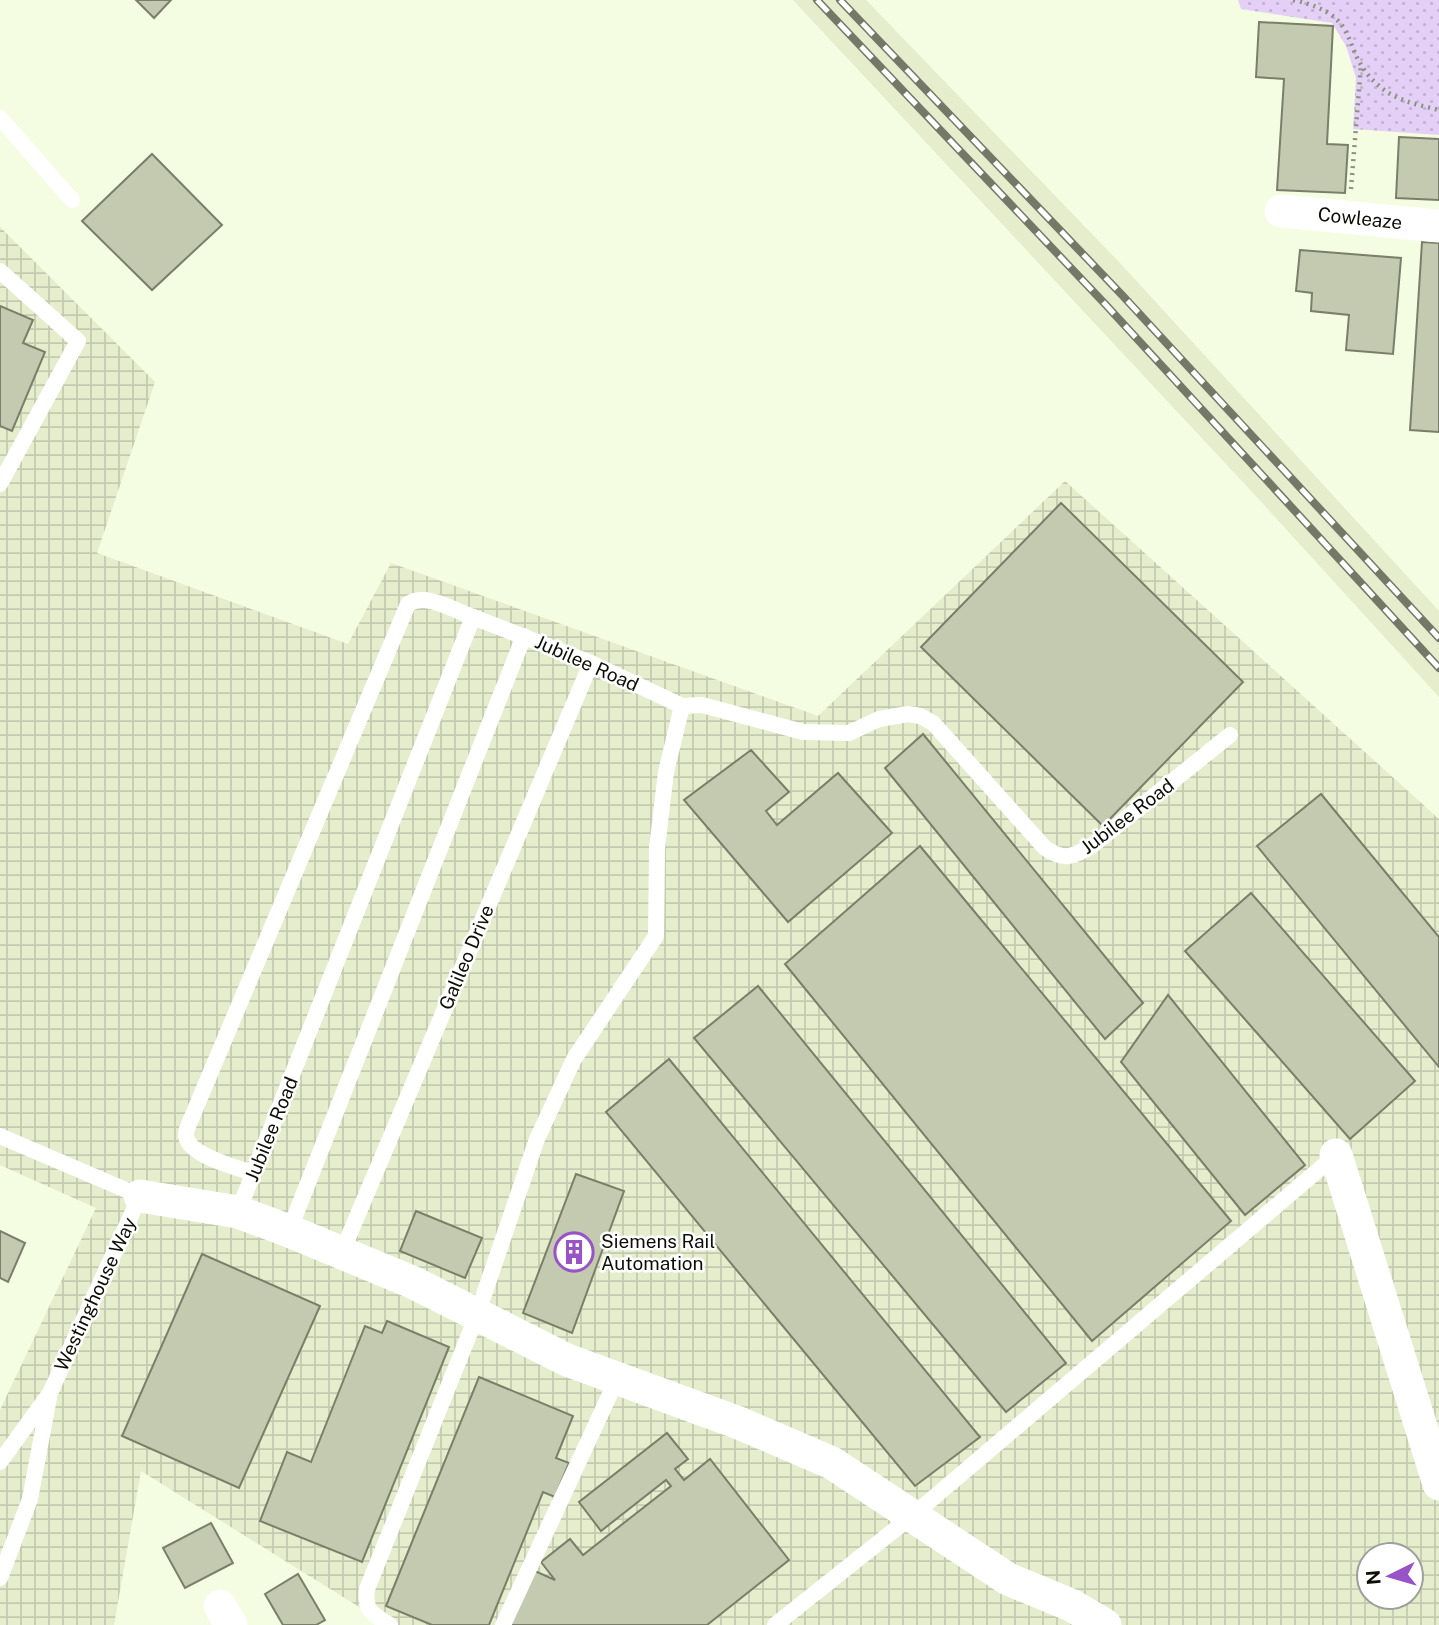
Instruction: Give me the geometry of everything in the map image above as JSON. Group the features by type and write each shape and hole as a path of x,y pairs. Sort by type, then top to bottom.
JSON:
{"street":[{"name":"Cowleaze","path":"1281,211 1439,226"},
{"path":"1336,1155 1439,1484"},
{"path":"140,1196 238,1212 289,1231 412,1282 567,1360 739,1423 832,1463 1008,1579 1071,1605 1105,1625"}],"lane":[{"path":"0,118 72,200"},
{"path":"0,271 78,341 0,484"},
{"path":"253,1173 195,1152 188,1144 186,1133 194,1112 408,604 415,599 425,599 473,617"},
{"name":"Jubilee Road","path":"238,1212 473,617 591,663 682,706 702,705 803,732 849,733 894,715 908,713 920,716 933,723 1045,848 1057,856 1074,856 1093,845 1230,735"},
{"path":"289,1231 524,636"},
{"name":"Galileo Drive","path":"342,1252 591,663"},
{"path":"390,1625 370,1612 365,1602 367,1589 477,1315 542,1128 574,1059 656,936 659,836 666,772 682,706"},
{"path":"0,1136 140,1196"},
{"path":"775,1625 912,1516 1336,1155"},
{"name":"Westinghouse Way","path":"0,1462 50,1393 140,1196"},
{"path":"503,1625 617,1379"},
{"name":"Westinghouse Way","path":"0,1578 30,1499 50,1393"}],"path":[{"path":"1293,0 1311,4 1336,18 1350,36 1368,74 1387,92 1439,110"},
{"path":"1349,217 1361,63"}],"shaded area":[{"path":"793,0 866,0 1119,262 1439,611 1439,697 1254,494"},
{"path":"1238,0 1439,0 1439,135 1353,129 1356,78 1346,46 1332,23 1241,9"},
{"path":"0,227 155,382 97,553 348,644 391,563 818,716 1065,481 1439,819 1439,1625 388,1625 141,1471 114,1625 0,1625 0,1410 96,1208 0,1165"}],"building":[{"path":"136,0 171,0 154,18"},
{"path":"1259,22 1333,26 1327,144 1348,145 1345,193 1277,190 1284,79 1256,77"},
{"path":"1399,137 1439,139 1439,200 1396,198"},
{"path":"152,154 222,225 152,290 82,221"},
{"path":"1422,242 1439,243 1439,432 1410,430"},
{"path":"1300,250 1401,258 1393,354 1346,350 1349,315 1311,311 1312,293 1296,291"},
{"path":"0,306 33,320 23,343 45,352 12,431 0,426"},
{"path":"1061,503 1243,682 1103,826 921,647"},
{"path":"923,734 1143,1003 1105,1039 885,768"},
{"path":"751,750 789,792 766,811 777,825 838,773 892,833 788,922 684,800"},
{"path":"1321,794 1439,937 1439,1067 1257,846"},
{"path":"920,846 1231,1221 1092,1341 785,964"},
{"path":"1251,893 1415,1081 1350,1139 1185,951"},
{"path":"758,986 1066,1363 1006,1412 694,1038"},
{"path":"1168,995 1305,1165 1245,1215 1121,1062"},
{"path":"669,1059 980,1437 915,1486 606,1112"},
{"name":"Siemens Rail Automation","path":"576,1174 624,1191 572,1333 523,1313"},
{"path":"416,1211 482,1238 465,1278 400,1251"},
{"path":"0,1231 25,1243 8,1282 0,1278"},
{"path":"202,1254 320,1306 239,1488 122,1436"},
{"path":"387,1321 449,1347 362,1562 260,1521 287,1452 311,1462 365,1326 382,1333"},
{"path":"479,1377 573,1416 556,1458 569,1463 555,1497 543,1492 489,1625 432,1625 386,1606"},
{"path":"667,1433 688,1459 675,1469 684,1480 710,1459 789,1560 707,1625 510,1625 535,1571 555,1580 541,1562 570,1539 583,1555 671,1486 666,1480 601,1531 579,1502"},
{"path":"211,1523 233,1563 185,1588 163,1548"},
{"path":"298,1574 325,1620 316,1625 283,1625 265,1594"}],"railway":[{"path":"817,0 1106,305 1439,668"},
{"path":"840,0 1122,295 1439,638"}],"place":[{"name":"Siemens Rail Automation","path":"574,1252"}]}
